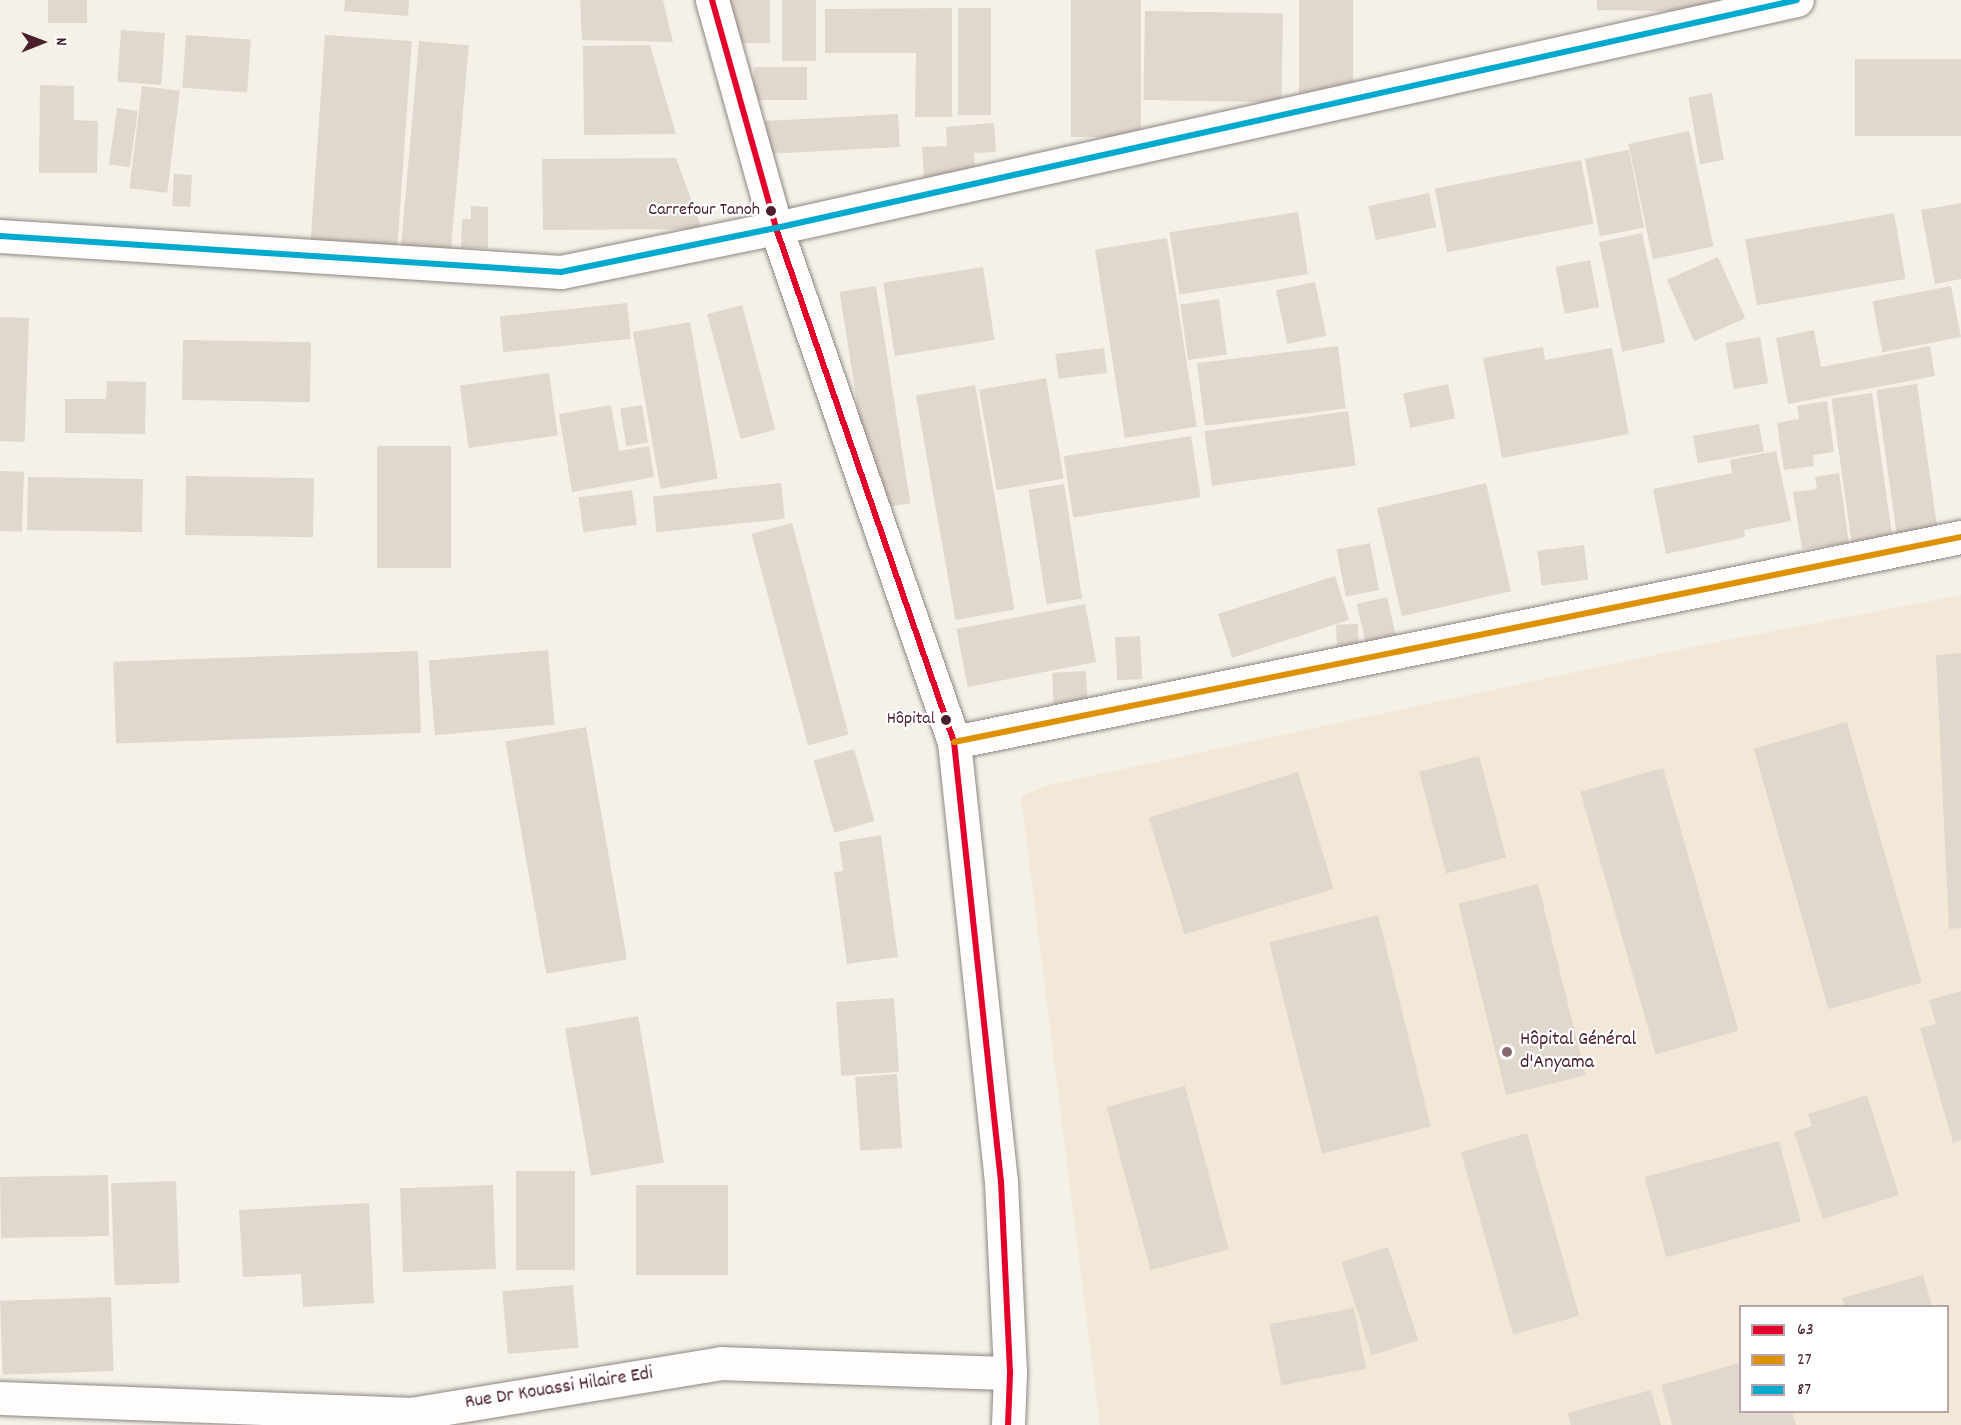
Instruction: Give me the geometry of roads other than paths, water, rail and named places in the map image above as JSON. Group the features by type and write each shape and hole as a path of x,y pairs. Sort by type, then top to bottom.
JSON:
{"street":[{"path":"712,0 777,228 954,742 1001,1180 1010,1373 1008,1425"},
{"path":"0,236 561,272 777,228 1797,0"},
{"path":"954,742 1961,537"},
{"name":"Rue Dr Kouassi Hilaire Edi","path":"0,1398 410,1419 721,1363 1010,1373"}],"place":[{"name":"Carrefour Tanoh","path":"771,211"},
{"name":"Hôpital","path":"946,720"},
{"name":"Hôpital Général d'Anyama","path":"1507,1052"}]}
